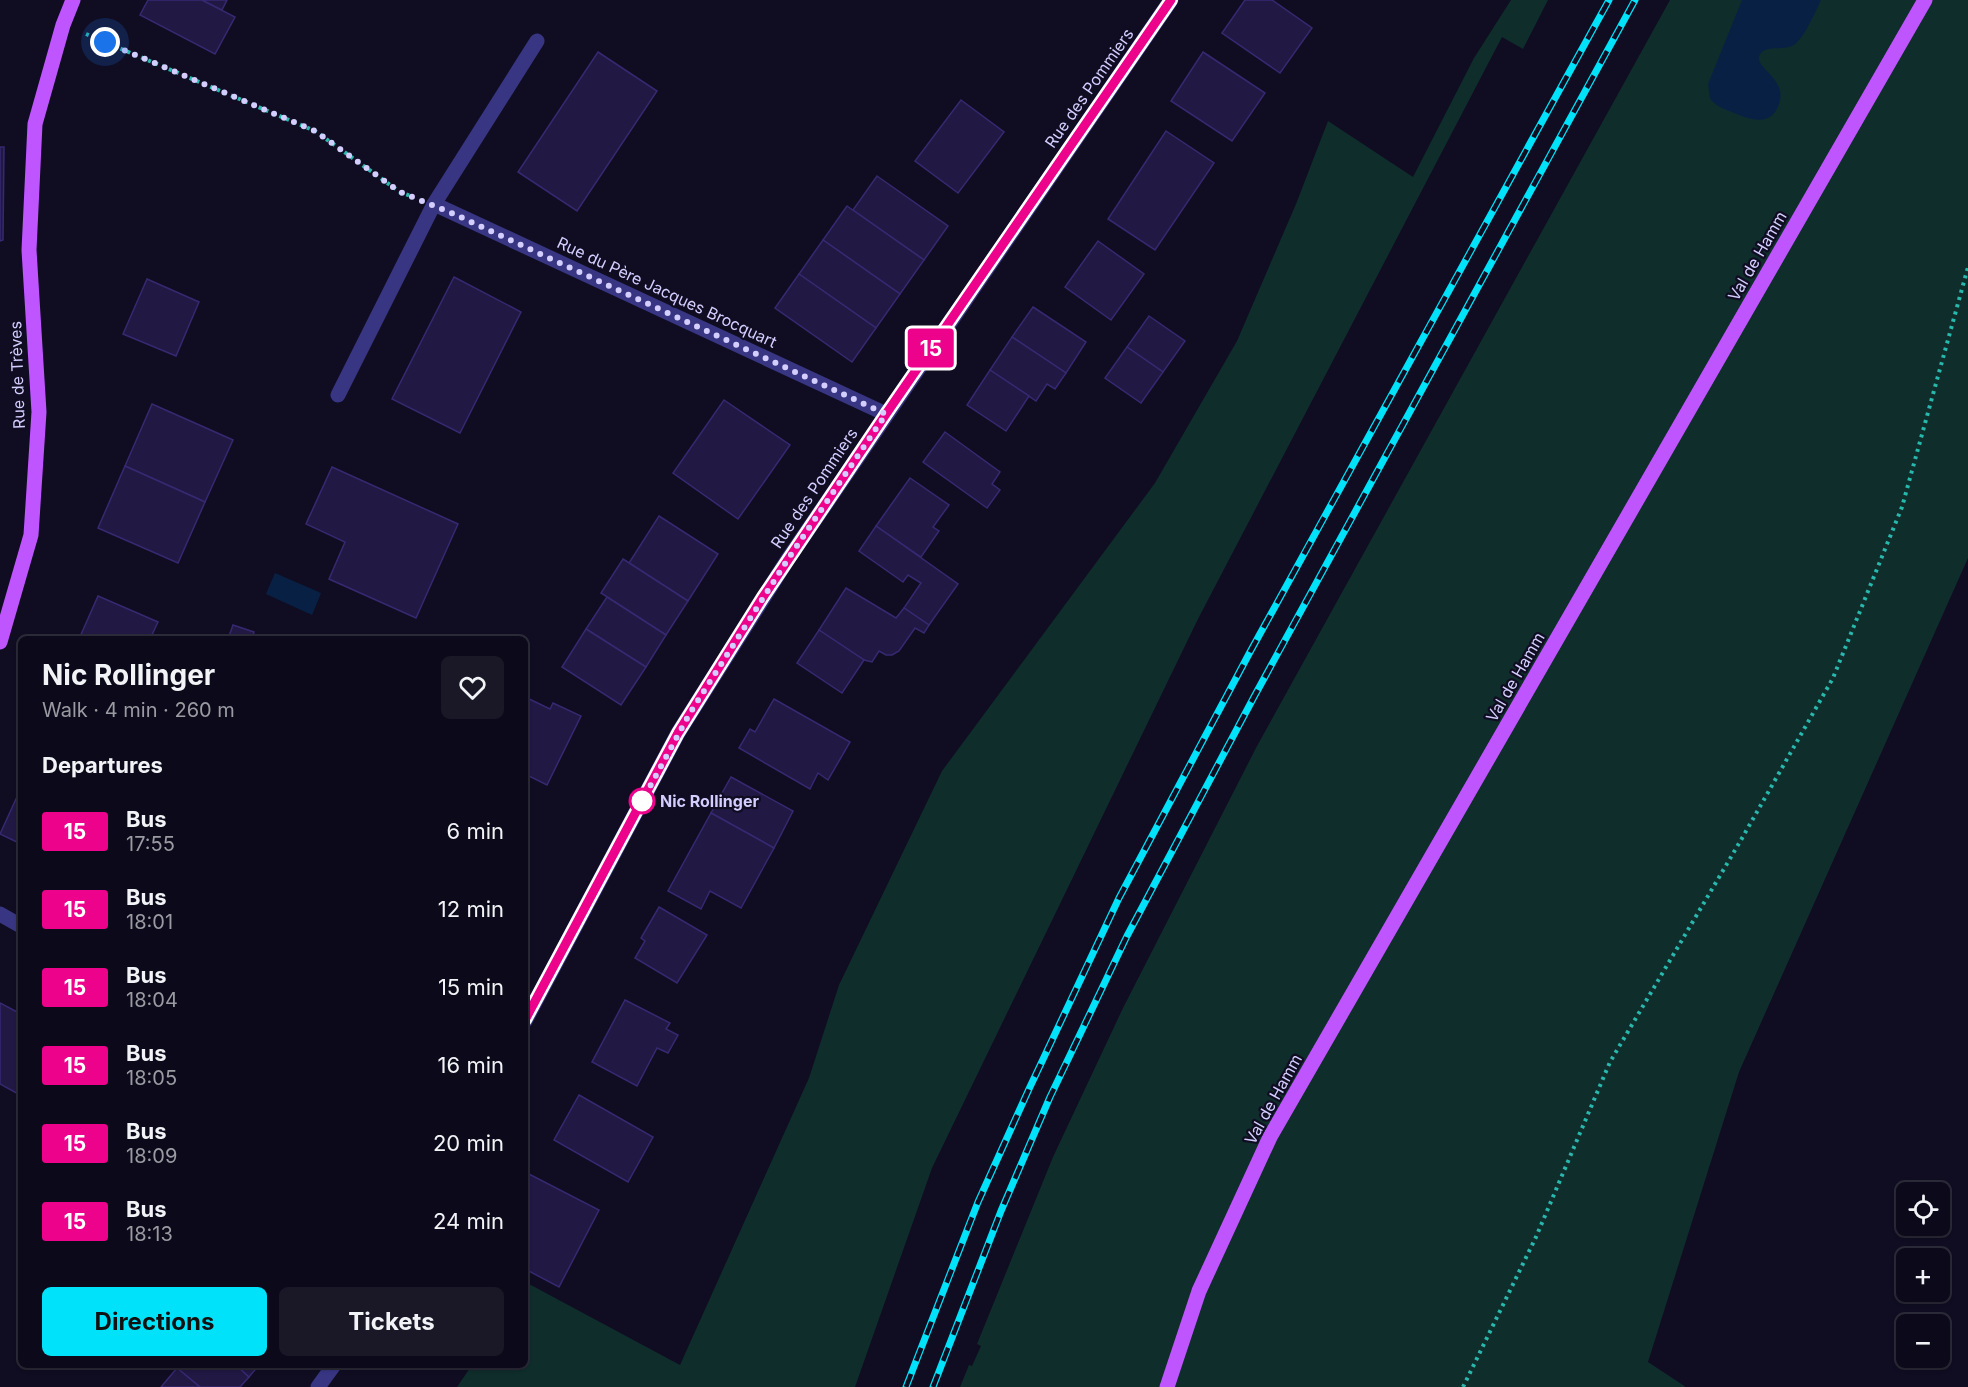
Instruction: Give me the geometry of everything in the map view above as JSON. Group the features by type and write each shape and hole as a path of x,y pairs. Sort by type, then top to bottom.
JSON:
{"main road":[{"name":"Rue de Trèves","path":"0,642 31,535 39,412 29,250 35,124 63,25 74,0"},
{"name":"Val de Hamm","path":"1167,1387 1199,1291 1270,1137 1925,0"}],"street":[{"name":"Rue des Pommiers","path":"528,1014 678,733 788,559 1172,0"},
{"path":"338,395 434,204 537,41"},
{"name":"Rue du Père Jacques Brocquart","path":"434,204 886,414"},
{"path":"0,914 18,924"},
{"path":"318,1387 332,1368"}],"path":[{"path":"63,25 315,131 400,192 434,204"},
{"path":"1463,1387 1536,1237 1610,1062 1833,678 1902,507 1968,267"}],"green space":[{"path":"1511,0 1548,0 1523,49 1502,37 1198,619 932,1168 855,1387 457,1387 470,1368 528,1368 529,1284 680,1365 809,1078 839,985 942,771 1155,483 1237,341 1296,204 1328,121 1413,177 1474,58"},
{"path":"1670,0 1968,0 1968,558 1739,1072 1648,1362 1686,1387 960,1387 969,1365 972,1366 981,1346 977,1344 1053,1157 1123,1008 1257,746"}],"water":[{"path":"1742,0 1821,0 1809,25 1796,43 1761,53 1760,62 1778,84 1780,92 1777,109 1772,116 1766,119 1752,119 1724,109 1710,96 1708,84"},
{"path":"275,573 321,593 312,615 266,594"}],"building":[{"path":"148,0 202,0 235,17 215,54 140,15"},
{"path":"202,0 227,0 222,10"},
{"path":"1245,0 1272,0 1312,28 1280,73 1222,33"},
{"path":"598,52 657,91 577,211 518,172"},
{"path":"1203,52 1265,93 1232,141 1171,101"},
{"path":"961,100 1004,132 958,193 915,161"},
{"path":"1166,131 1214,163 1155,250 1108,219"},
{"path":"0,147 4,147 3,240 0,241"},
{"path":"877,176 948,226 924,260 853,210"},
{"path":"847,206 924,260 900,294 823,240"},
{"path":"823,240 900,294 876,328 799,274"},
{"path":"1098,241 1144,274 1111,320 1065,287"},
{"path":"799,274 876,328 852,362 775,308"},
{"path":"454,277 521,312 460,433 392,399"},
{"path":"147,279 199,302 176,356 123,334"},
{"path":"1033,307 1086,342 1066,373 1012,337"},
{"path":"1149,316 1185,341 1163,372 1127,347"},
{"path":"1012,337 1066,373 1055,389 1047,384 1036,401 990,370"},
{"path":"1127,347 1163,372 1141,403 1105,378"},
{"path":"990,370 1029,396 1006,431 967,405"},
{"path":"724,400 790,445 738,519 673,473"},
{"path":"152,404 233,440 205,502 125,466"},
{"path":"945,432 1000,472 992,484 1000,490 987,508 923,462"},
{"path":"125,466 205,502 178,563 98,528"},
{"path":"332,467 458,524 416,618 329,579 345,542 306,524"},
{"path":"910,478 949,505 933,527 939,531 921,557 876,526"},
{"path":"659,516 718,554 688,601 629,563"},
{"path":"876,526 958,584 929,625 904,608 921,583 908,575 903,582 859,551"},
{"path":"623,559 688,601 666,635 601,593"},
{"path":"846,588 896,618 904,608 929,625 924,633 915,628 899,651 892,655 879,651 872,662 864,660 819,630"},
{"path":"98,596 158,622 151,636 80,636"},
{"path":"607,597 666,635 646,667 586,629"},
{"path":"233,625 254,632 253,636 229,636"},
{"path":"586,629 646,667 621,705 562,667"},
{"path":"819,630 864,660 842,693 797,663"},
{"path":"528,698 550,709 553,703 581,716 547,785 528,776"},
{"path":"774,699 850,742 828,780 818,773 810,789 739,748 750,729 755,732"},
{"path":"731,777 793,811 774,848 711,813"},
{"path":"18,795 18,843 0,834"},
{"path":"711,813 774,848 741,908 710,891 701,909 668,891"},
{"path":"659,907 707,935 677,983 635,958 645,941 641,938"},
{"path":"625,1000 670,1023 666,1029 678,1035 668,1053 657,1048 637,1086 592,1062"},
{"path":"0,1003 18,1012 18,1094 0,1084"},
{"path":"579,1095 653,1137 628,1182 554,1140"},
{"path":"528,1174 599,1210 559,1287 528,1271"},
{"path":"177,1368 239,1368 249,1377 240,1387 200,1387"},
{"path":"177,1368 200,1387 161,1387"},
{"path":"239,1368 256,1368 249,1377"}],"railway":[{"path":"906,1387 978,1202 1119,898 1250,652 1609,0"},
{"path":"933,1387 1001,1211 1050,1097 1127,936 1255,695 1635,0"}],"bus line":[{"name":"15","path":"528,1014 678,733 763,597 1171,0"}],"place":[{"name":"Nic Rollinger","path":"642,801"}],"route":[{"path":"105,42 315,131 400,192 434,204 886,414 788,559 690,713 642,801"}]}
